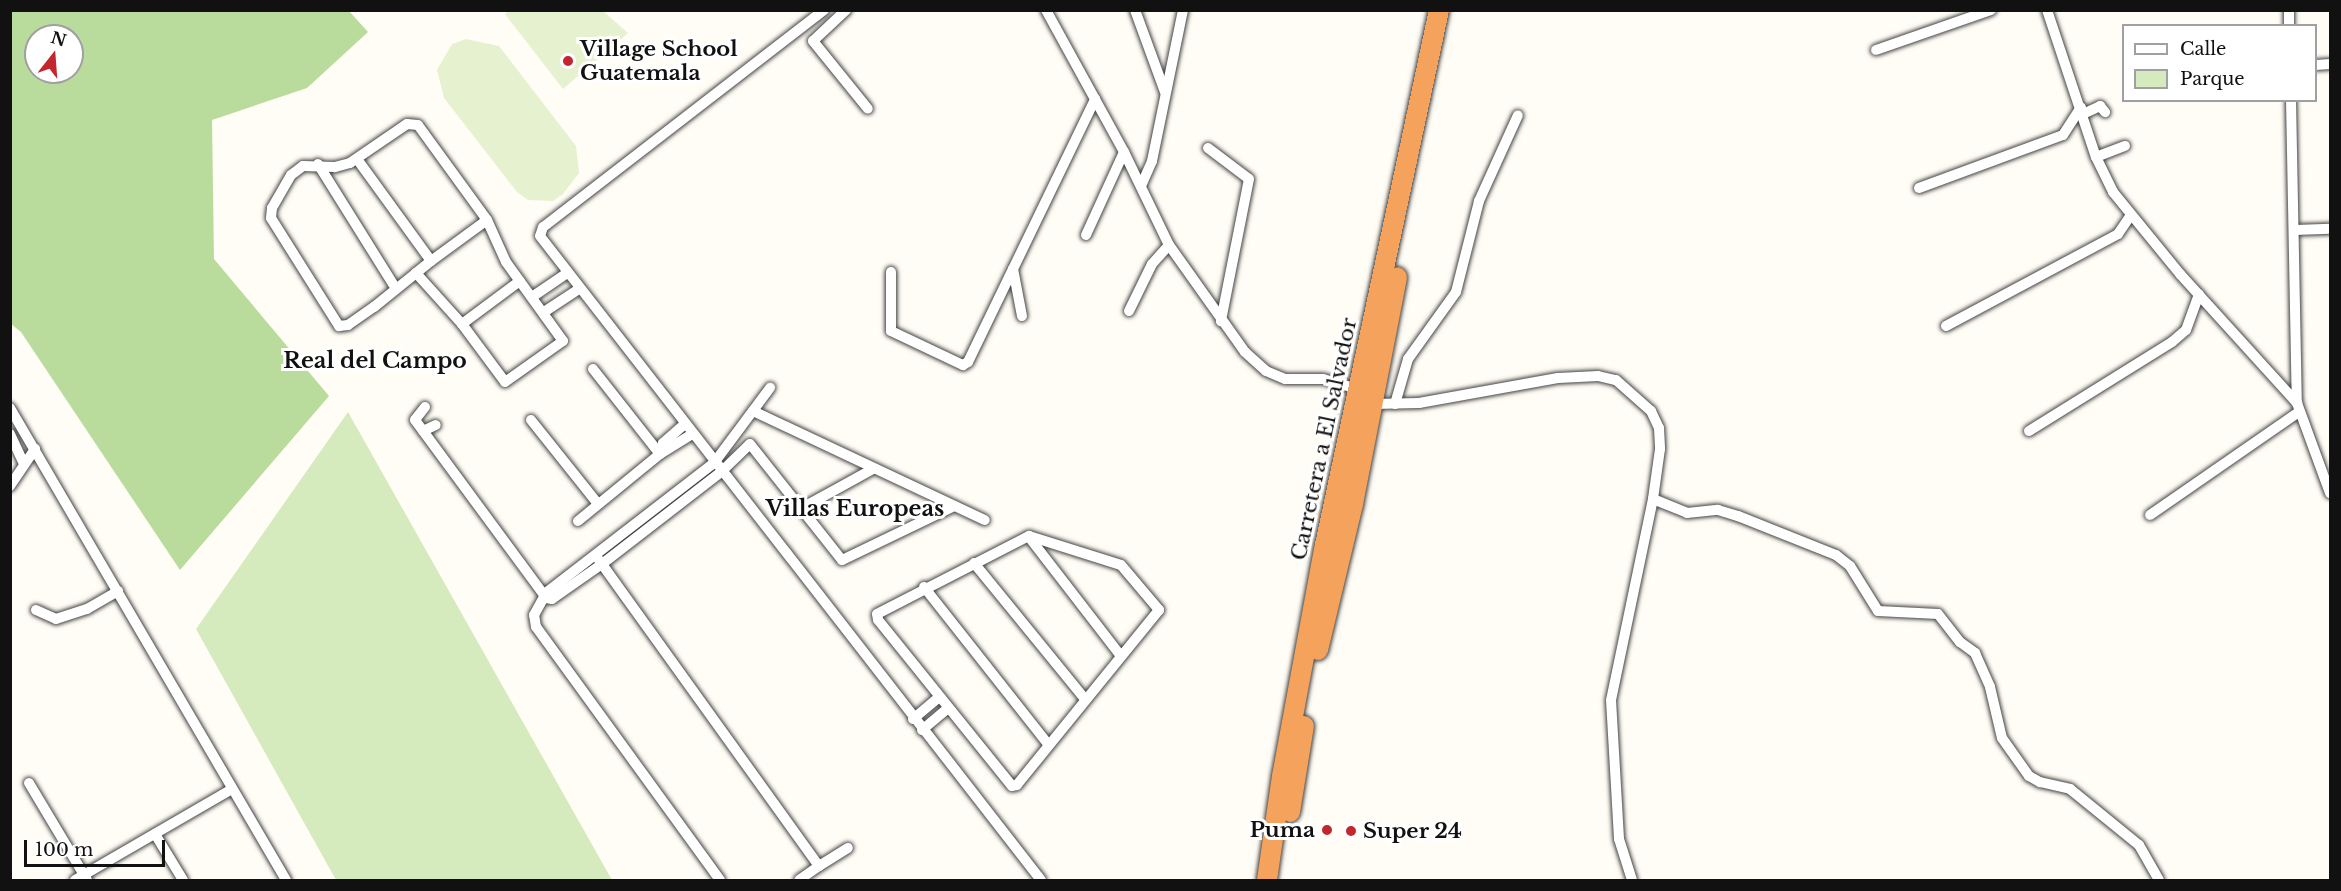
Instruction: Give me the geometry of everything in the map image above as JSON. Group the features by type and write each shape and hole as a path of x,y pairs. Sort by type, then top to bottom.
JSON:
{"highway":[{"name":"Carretera a El Salvador","path":"1267,880 1299,680 1350,427 1439,10"},
{"name":"Carretera a El Salvador","path":"1280,880 1322,632 1351,511 1450,10"},
{"path":"1350,427 1351,452 1338,512 1351,511"}],"street":[{"path":"824,10 543,227 540,231 542,240 691,435 1041,880"},
{"path":"846,10 813,40 868,109"},
{"path":"1046,10 1124,152 1169,245 1245,352 1266,371 1285,379 1323,379 1359,389"},
{"path":"1135,10 1165,92"},
{"path":"1141,186 1150,168 1183,10"},
{"path":"1876,50 1991,10"},
{"path":"2047,10 2096,156 2113,192 2298,407"},
{"path":"891,272 891,331 963,365 968,362 1095,99"},
{"path":"2291,102 2298,407 2331,493"},
{"path":"1919,189 2063,135 2082,110 2100,106 2105,112"},
{"path":"1395,404 1408,359 1456,292 1479,201 1518,115"},
{"path":"416,273 462,324 509,383 563,341 494,240 487,220 415,123 407,124 357,159 334,167 318,164 303,166 291,175 271,215 336,325 342,327 487,220"},
{"path":"2096,156 2125,146"},
{"path":"1208,148 1249,179 1221,321"},
{"path":"1086,235 1124,152"},
{"path":"357,159 431,261"},
{"path":"318,164 396,289"},
{"path":"1946,326 2118,234 2131,215"},
{"path":"2295,230 2331,229"},
{"path":"1129,311 1152,264 1169,245"},
{"path":"1013,268 1022,316"},
{"path":"532,297 567,273"},
{"path":"462,324 520,281"},
{"path":"544,312 579,289"},
{"path":"2029,431 2172,342 2186,330 2199,294"},
{"path":"593,369 660,454"},
{"path":"1373,404 1419,404 1558,378 1598,376 1616,380 1651,411 1659,428 1653,499 1611,700 1619,839 1632,880"},
{"path":"720,880 536,627 534,615 546,598 547,592 651,525 717,468 732,441 770,388"},
{"path":"425,407 415,420 546,598"},
{"path":"2150,515 2298,407"},
{"path":"10,408 286,880"},
{"path":"753,411 952,507 985,520"},
{"path":"531,420 598,504"},
{"path":"423,430 436,425"},
{"path":"660,454 663,443 684,425"},
{"path":"10,434 23,462"},
{"path":"578,521 660,454 691,435"},
{"path":"732,441 742,451"},
{"path":"599,559 643,517 742,451 746,445 754,445 837,556 845,560 952,507"},
{"path":"11,485 23,462 35,449"},
{"path":"802,508 873,469"},
{"path":"1653,499 1687,513 1718,510 1738,516 1836,555 1850,566 1878,610 1938,615 1960,642 1975,652 1990,687 2002,738 2029,776 2040,782 2070,789 2139,845 2159,880"},
{"path":"643,517 651,525"},
{"path":"1029,536 1121,656"},
{"path":"1029,536 1121,565 1156,603 1157,615 1012,786 878,620 882,609 974,563 1029,536"},
{"path":"599,559 819,866"},
{"path":"974,563 1085,699"},
{"path":"924,587 1049,745"},
{"path":"36,610 56,620 87,609 118,591"},
{"path":"913,719 939,697"},
{"path":"922,730 948,708"},
{"path":"28,783 82,879 232,789"},
{"path":"155,834 183,880"},
{"path":"799,880 848,848"}],"green space":[{"path":"11,10 349,11 368,32 307,88 212,120 214,259 329,396 180,570 21,332 11,324"},
{"name":"Village School Guatemala","path":"510,10 603,11 628,33 563,89 505,14"},
{"path":"466,39 499,46 576,146 579,173 563,194 553,201 528,200 517,192 444,98 437,70 452,44"},
{"path":"348,412 612,880 336,880 196,629"}],"place":[{"name":"Village School Guatemala","path":"568,61"},
{"name":"Puma","path":"1327,830"},
{"name":"Super 24","path":"1351,831"}],"district":[{"name":"Real del Campo","path":"375,361"},
{"name":"Villas Europeas","path":"855,509"}]}
